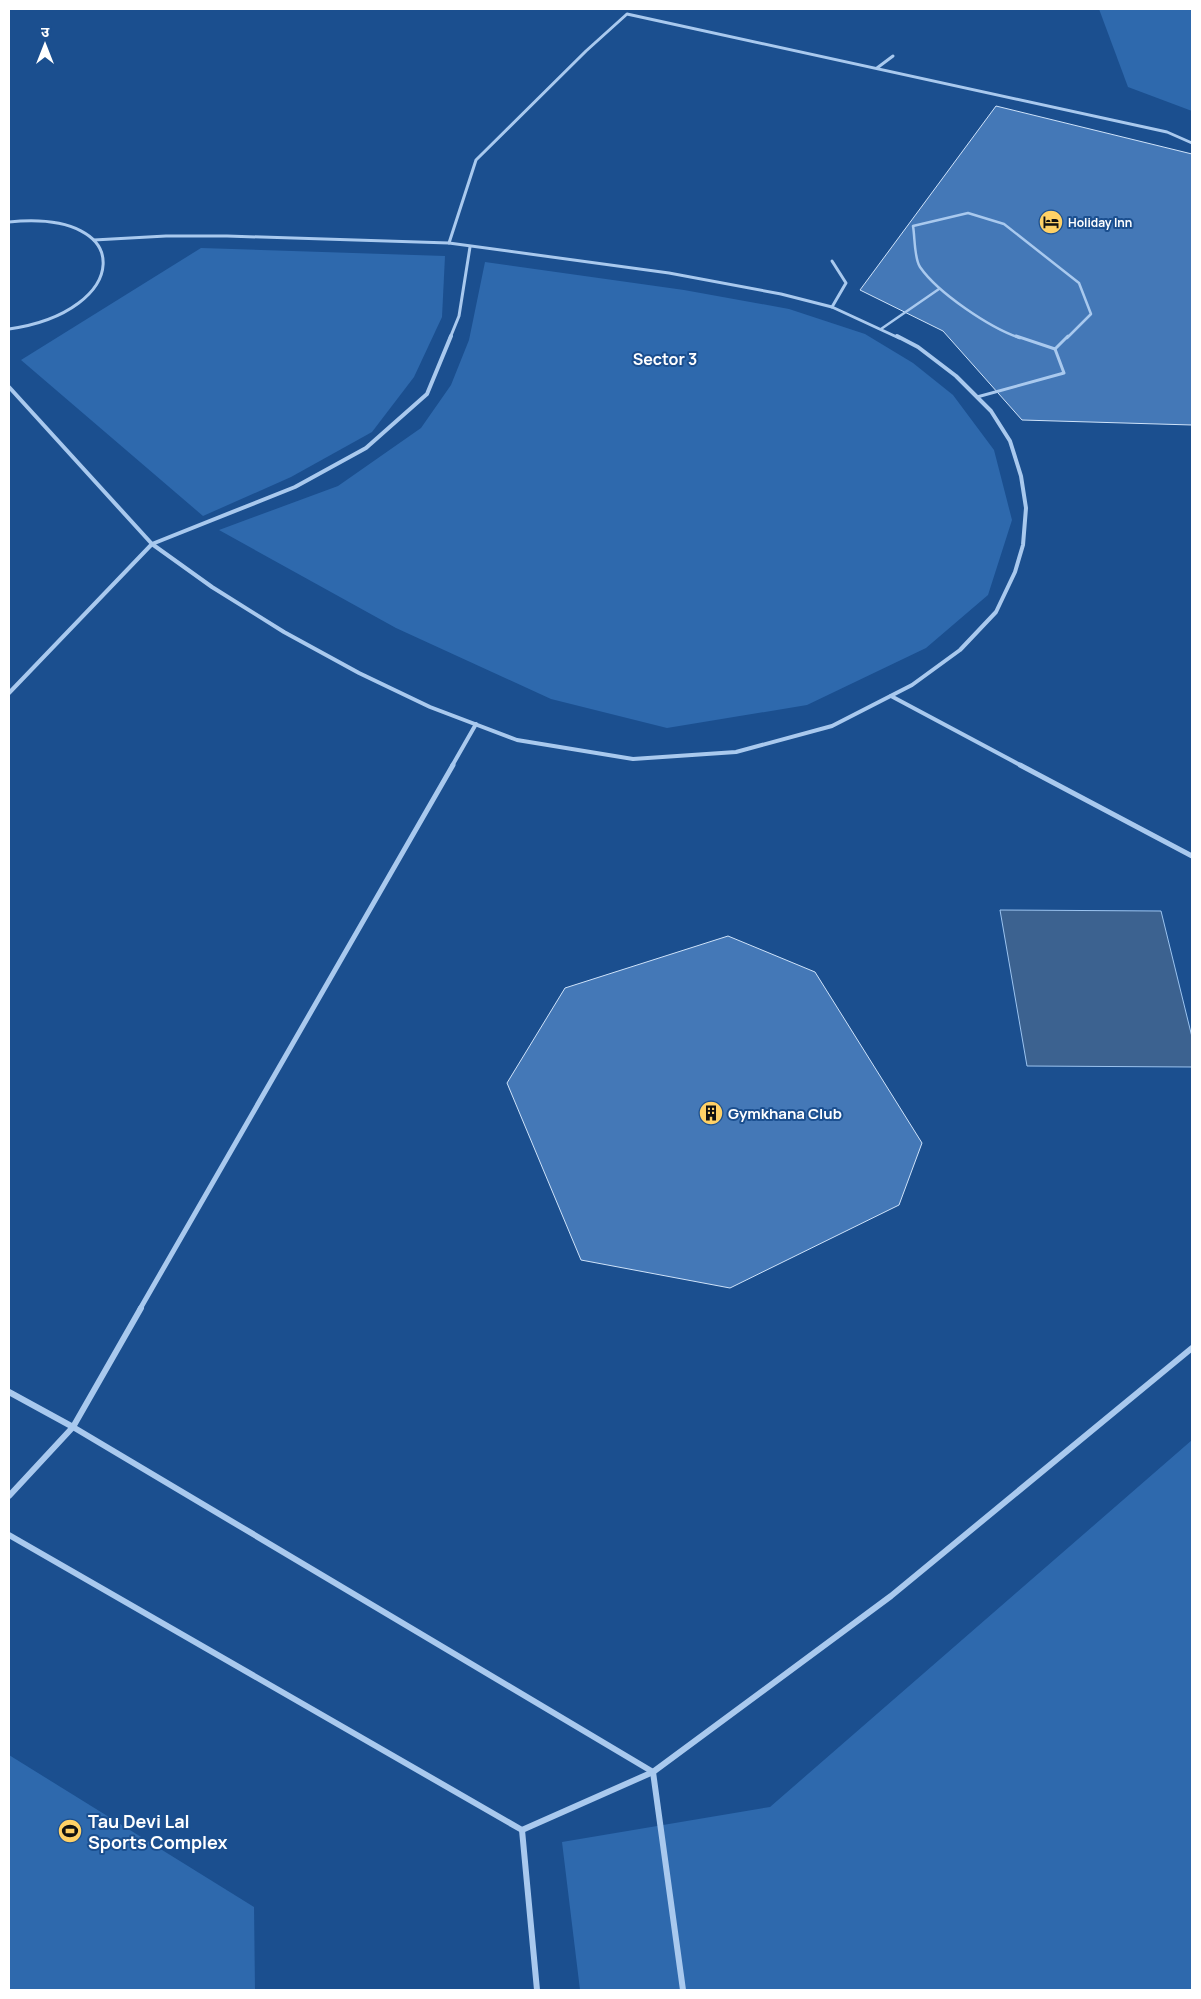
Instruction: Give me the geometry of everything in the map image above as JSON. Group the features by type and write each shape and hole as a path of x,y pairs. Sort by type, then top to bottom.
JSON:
{"street":[{"path":"450,243 476,160 586,52 628,14 1167,132 1192,143"},
{"path":"877,68 893,56"},
{"path":"9,222 49,222 75,229 94,240 104,255 104,272 94,290 75,306 48,320 9,329"},
{"path":"9,387 152,544 212,587 284,632 386,686 430,707 517,740 633,759 736,752 832,726 912,685 960,650 996,612 1015,572 1023,546 1026,508 1021,476 1010,441 990,411 956,376 918,348 832,307 781,294 704,279 610,264 450,243 227,236 166,236 94,240"},
{"path":"9,693 152,544 295,487 366,448 427,394 458,316 470,247"},
{"path":"832,261 846,283 832,307"},
{"path":"890,696 1192,856"},
{"path":"9,1496 73,1427 476,724"},
{"path":"522,1830 653,1772 891,1596 1192,1348"},
{"path":"9,1392 73,1427 653,1772"},
{"path":"9,1535 522,1830"},
{"path":"653,1772 683,1990"},
{"path":"522,1830 537,1990"}],"lane":[{"path":"968,214 1004,224 1079,283 1091,314 1055,349 1004,334 940,289 919,266 913,226 968,214"},
{"path":"881,329 940,289"},
{"path":"977,397 1064,372 1055,349"}],"shaded area":[{"path":"1099,9 1192,9 1192,111 1128,87"},
{"path":"201,248 445,256 442,317 414,377 372,432 291,477 203,516 21,360"},
{"path":"485,262 684,290 789,309 865,334 913,363 953,395 994,450 1012,520 988,595 926,648 807,705 667,728 551,699 396,628 219,530 338,486 421,428 451,385 469,340"},
{"path":"1000,910 1161,911 1192,1037 1192,1067 1027,1066"},
{"path":"1192,1440 1192,1990 580,1990 562,1842 770,1807"},
{"name":"Tau Devi Lal Sports Complex","path":"9,1755 254,1907 255,1990 9,1990"}],"building":[{"name":"Holiday Inn","path":"996,106 1192,154 1192,425 1022,420 943,331 860,290"},
{"name":"Gymkhana Club","path":"728,936 815,972 922,1143 899,1205 730,1288 581,1260 507,1083 565,988"}],"place":[{"name":"Holiday Inn","path":"1051,222"},
{"name":"Gymkhana Club","path":"711,1113"},
{"name":"Tau Devi Lal Sports Complex","path":"70,1831"}],"district":[{"name":"Sector 3","path":"665,359"}]}
